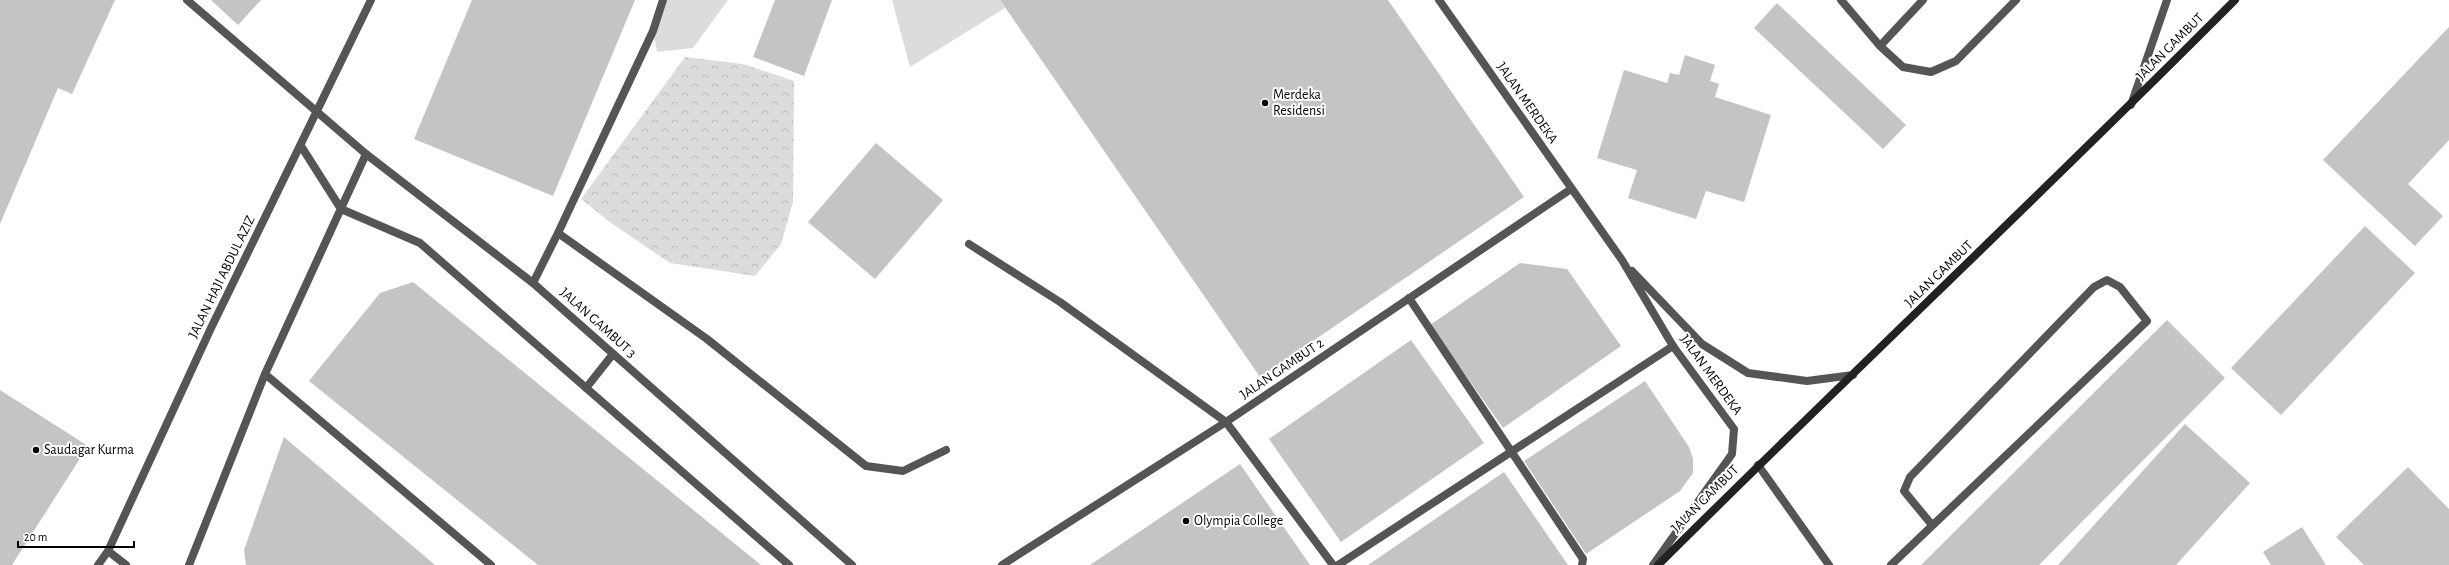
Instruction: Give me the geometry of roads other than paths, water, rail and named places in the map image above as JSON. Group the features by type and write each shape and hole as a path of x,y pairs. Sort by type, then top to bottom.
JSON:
{"street":[{"name":"JALAN GAMBUT 3","path":"187,0 366,154 533,283 852,565"},
{"name":"JALAN HAJI ABDUL AZIZ","path":"98,565 108,551 211,328 371,0"},
{"path":"533,283 558,233 652,31 663,0"},
{"name":"JALAN MERDEKA","path":"1439,0 1622,260 1673,346 1734,429 1732,454 1653,565"},
{"path":"1841,0 1880,46 1903,67 1931,72 1956,61 2016,0"},
{"path":"1880,46 1923,0"},
{"path":"2130,105 2167,0"},
{"name":"JALAN GAMBUT","path":"1658,565 1758,465 1853,376 2130,105 2235,0"},
{"path":"301,146 341,209 420,242 789,565"},
{"path":"189,565 265,374 366,154"},
{"name":"JALAN GAMBUT 2","path":"1002,565 1226,422 1571,189"},
{"path":"558,233 707,339 866,466 903,472 946,450"},
{"path":"969,244 1060,302 1226,422 1333,565"},
{"name":"JALAN MERDEKA","path":"1622,260 1702,344 1748,373 1807,381 1853,376"},
{"path":"1891,565 2147,321 2120,288 2107,280 2094,287 1910,477 1904,491 1932,525"},
{"path":"1410,298 1583,558 1582,565"},
{"path":"1338,565 1673,346"},
{"path":"586,388 613,354"},
{"path":"265,374 491,565"},
{"path":"1758,465 1829,565"},
{"path":"108,551 126,565"}],"place":[{"name":"Merdeka Residensi","path":"1265,103"},
{"name":"Saudagar Kurma","path":"36,450"},
{"name":"Olympia College","path":"1186,521"}]}
